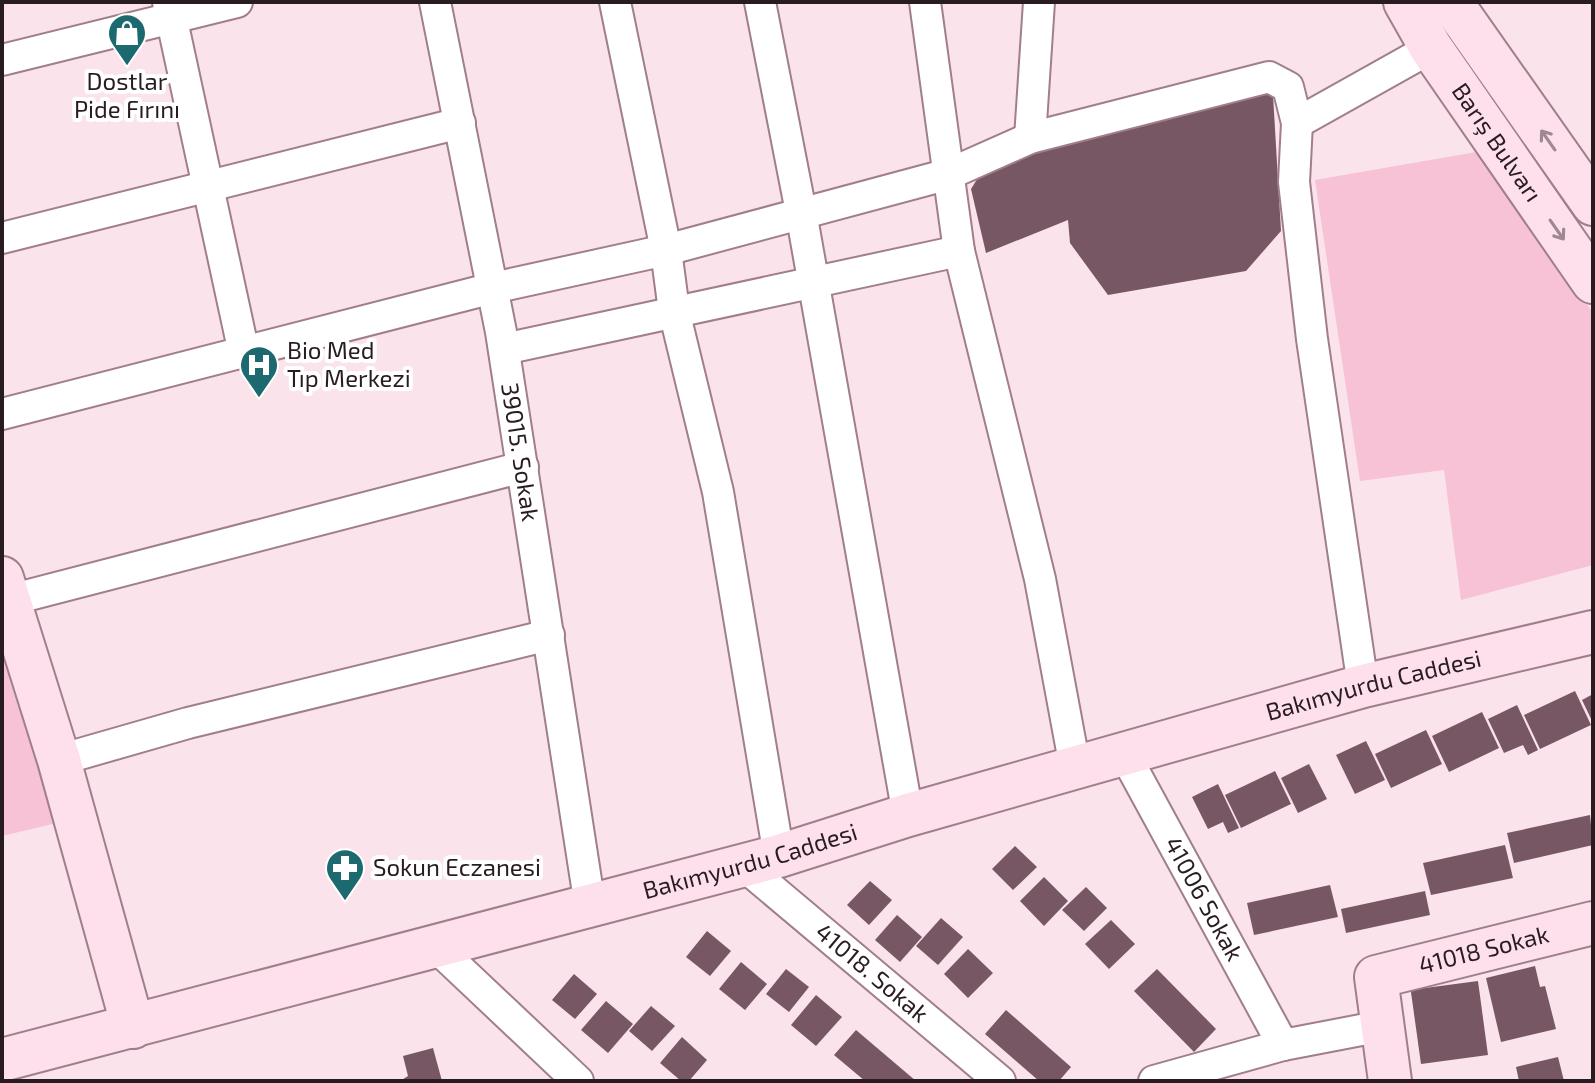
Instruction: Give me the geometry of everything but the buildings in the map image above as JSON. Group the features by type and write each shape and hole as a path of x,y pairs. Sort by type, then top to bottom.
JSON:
{"main road":[{"name":"Barış Bulvarı","path":"1405,2 1431,48 1593,282"},
{"name":"Barış Bulvarı","path":"1451,2 1593,204"},
{"path":"4,594 59,760 133,1027"},
{"name":"Bakımyurdu Caddesi","path":"1495,657 1593,606"},
{"name":"Bakımyurdu Caddesi","path":"2,1060 761,860 908,815 1363,686 1593,632"},
{"name":"41018 Sokak","path":"1382,1026 1376,977 1593,923"},
{"path":"1382,1026 1390,1081"}],"street":[{"path":"2,60 170,10 237,2"},
{"name":"39015. Sokak","path":"435,2 504,349 590,906"},
{"path":"615,2 666,250 674,311 718,492 761,860"},
{"path":"760,2 801,212 908,815"},
{"path":"925,2 959,251 1040,579 1075,767"},
{"path":"1030,138 1039,2"},
{"path":"170,10 244,353"},
{"path":"1297,123 1431,48"},
{"path":"2,414 493,288 666,250 949,174 1030,138 1269,77 1288,87 1297,123 1294,182 1306,292 1363,686"},
{"path":"2,238 460,123"},
{"path":"504,349 959,251"},
{"path":"4,594 523,467"},
{"path":"59,760 188,723 549,635"},
{"name":"41006 Sokak","path":"1125,755 1283,1045"},
{"name":"41018. Sokak","path":"761,860 1000,1081"},
{"path":"435,946 578,1081"},
{"path":"1154,1081 1283,1045 1382,1026"}],"shaded area":[{"path":"1482,151 1593,313 1593,565 1461,600 1444,470 1360,481 1315,180"},
{"path":"2,618 65,821 2,836"}],"place":[{"name":"Dostlar Pide Fırını","path":"127,67"},
{"name":"Bio Med Tıp Merkezi","path":"259,399"},
{"name":"Sokun Eczanesi","path":"345,902"}]}
